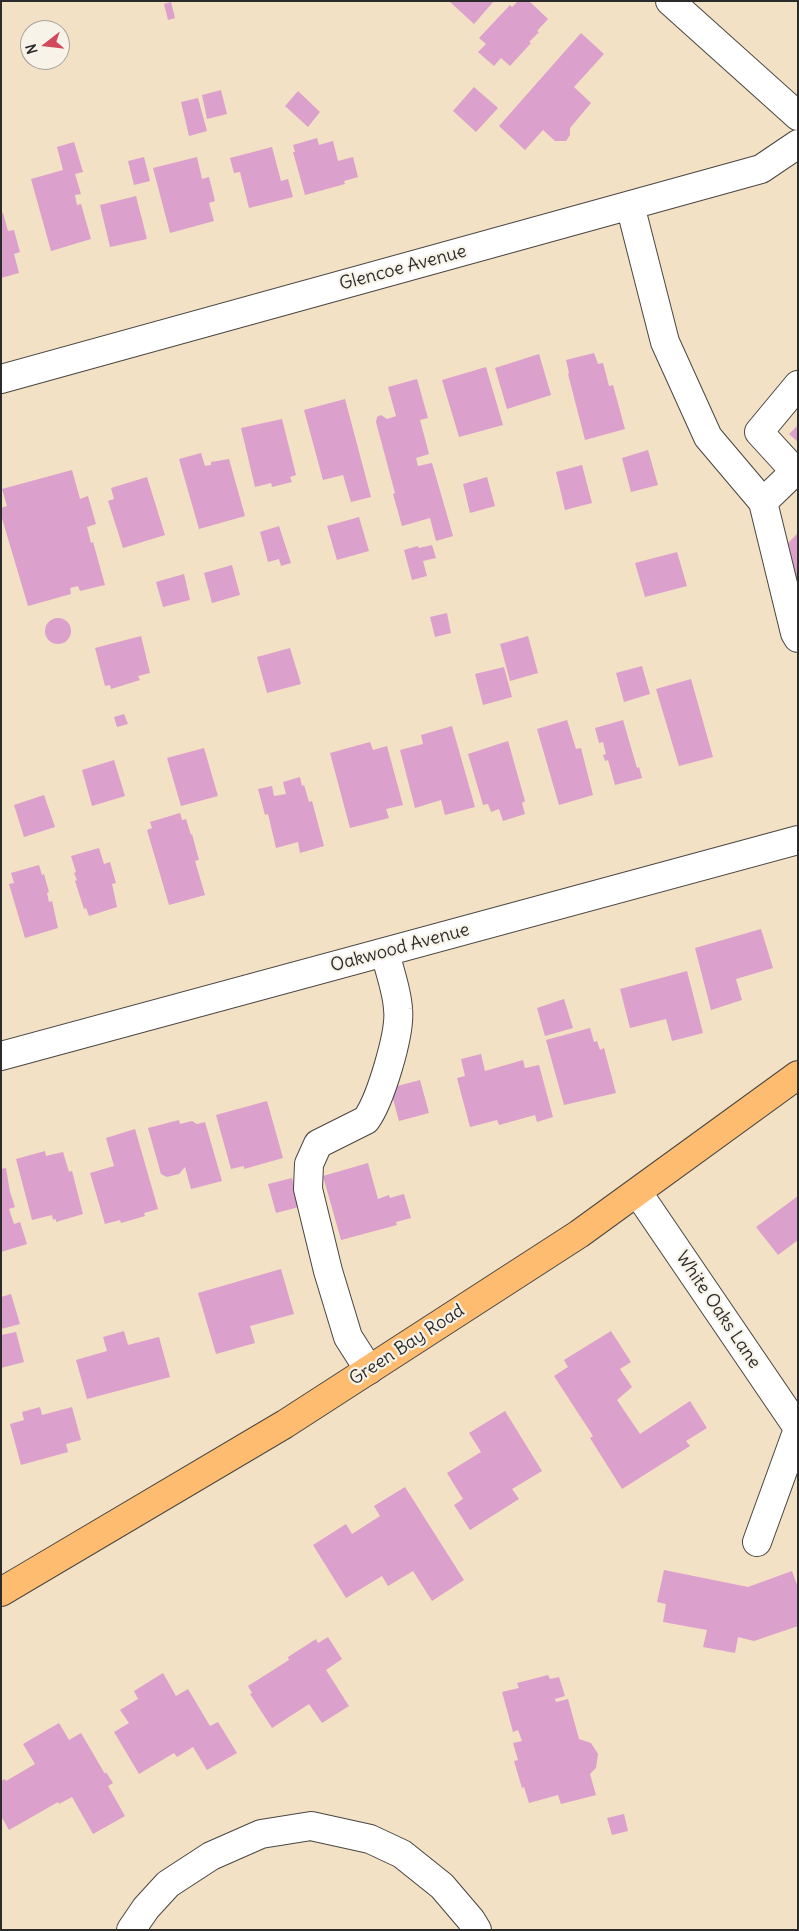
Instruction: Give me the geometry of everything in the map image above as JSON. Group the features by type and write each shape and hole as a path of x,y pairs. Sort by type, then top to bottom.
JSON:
{"main road":[{"name":"Green Bay Road","path":"1,1592 285,1424 579,1234 798,1075"}],"street":[{"path":"670,1 798,116"},
{"name":"Glencoe Avenue","path":"1,379 761,169 798,144"},
{"path":"630,205 665,342 708,437 763,502 795,634 798,638"},
{"path":"763,502 789,477 791,467 759,432 798,385"},
{"name":"Oakwood Avenue","path":"1,1056 798,840"},
{"path":"368,1370 348,1337 330,1280 308,1189 309,1164 318,1144 366,1120 371,1113 388,1067 397,1035 398,1009 385,952"},
{"name":"White Oaks Lane","path":"638,1193 798,1428 757,1542"},
{"path":"131,1930 146,1908 168,1884 211,1856 261,1834 311,1826 370,1838 402,1854 442,1886 471,1920 477,1930"}],"building":[{"path":"449,1 494,1 474,24"},
{"path":"518,1 529,1 548,19 529,42 531,43 510,66 501,58 494,66 478,52 486,44 479,38 510,5 512,7"},
{"path":"171,2 175,18 168,20 164,4"},
{"path":"581,33 604,54 574,87 591,103 570,128 570,135 566,141 555,141 543,130 525,150 499,126"},
{"path":"474,87 498,108 476,132 453,111"},
{"path":"221,90 227,114 207,119 202,95"},
{"path":"298,91 320,112 308,127 285,106"},
{"path":"198,98 207,131 189,136 181,102"},
{"path":"317,138 319,145 333,141 338,161 353,157 358,177 344,181 345,184 305,195 293,152 295,152 293,145"},
{"path":"74,142 83,172 75,174 81,194 75,195 77,205 81,204 91,239 51,251 31,179 63,170 57,147"},
{"path":"272,147 281,181 288,179 293,197 249,208 240,172 234,173 230,158"},
{"path":"144,157 150,181 134,185 128,161"},
{"path":"197,157 202,179 209,177 215,201 209,203 214,221 170,233 153,168"},
{"path":"136,196 147,239 110,247 100,205"},
{"path":"3,213 8,231 14,230 20,252 14,254 19,273 1,278 1,214"},
{"path":"594,353 598,364 603,363 609,386 613,385 625,429 585,440 566,360"},
{"path":"539,354 551,395 507,409 495,368"},
{"path":"486,367 503,425 459,437 442,380"},
{"path":"417,379 428,418 420,420 429,454 416,458 418,466 432,463 453,536 436,541 430,518 402,526 376,422 377,417 381,415 387,419 396,416 388,387"},
{"path":"345,399 371,497 351,502 343,475 323,480 304,410"},
{"path":"282,419 296,475 290,477 292,482 272,487 271,483 255,487 241,428"},
{"path":"798,425 798,442 789,434"},
{"path":"648,450 658,485 631,492 622,458"},
{"path":"201,453 205,466 211,465 211,462 229,459 245,516 199,529 179,459"},
{"path":"582,465 592,503 565,510 556,472"},
{"path":"72,470 80,499 88,496 96,524 87,527 105,585 80,591 78,586 70,588 71,594 28,606 1,515 1,508 7,506 2,489"},
{"path":"147,477 165,535 123,548 108,501 114,499 111,488"},
{"path":"487,477 495,506 470,513 463,484"},
{"path":"359,517 369,551 337,560 327,526"},
{"path":"279,526 291,563 281,566 279,559 268,562 260,532"},
{"path":"798,533 798,588 786,545"},
{"path":"432,545 436,558 423,561 427,576 412,580 404,550"},
{"path":"677,552 687,586 645,597 635,563"},
{"path":"232,565 240,595 212,603 204,573"},
{"path":"184,574 190,600 163,607 156,582"},
{"path":"447,613 451,633 435,637 430,617"},
{"path":"58,618 67,622 71,631 67,640 58,644 49,640 45,631 49,622"},
{"path":"141,636 150,673 138,676 140,680 111,689 110,685 105,686 95,648"},
{"path":"528,636 538,673 510,681 500,644"},
{"path":"290,648 301,684 267,693 257,657"},
{"path":"642,666 650,694 624,702 616,673"},
{"path":"504,667 512,697 483,705 475,674"},
{"path":"691,679 713,757 679,766 656,689"},
{"path":"124,714 128,724 117,727 114,717"},
{"path":"567,720 576,749 581,748 593,795 559,805 537,729"},
{"path":"623,720 637,768 639,767 642,778 615,785 608,760 605,761 603,755 606,754 603,742 599,743 595,728"},
{"path":"452,726 475,807 445,815 441,800 415,808 400,750 423,744 421,735"},
{"path":"508,741 525,801 522,803 525,814 503,821 499,809 491,812 488,804 483,805 468,754"},
{"path":"370,742 373,750 387,746 403,805 386,809 389,818 350,828 330,753"},
{"path":"204,748 218,796 181,806 167,758"},
{"path":"114,760 125,796 92,806 82,770"},
{"path":"300,777 309,802 312,801 324,846 300,853 298,842 276,848 268,814 265,815 258,789 272,786 274,796 286,794 283,782"},
{"path":"44,795 55,827 24,837 14,805"},
{"path":"180,813 182,820 186,819 192,834 199,860 195,861 205,895 169,905 147,830 152,828 150,822"},
{"path":"99,848 104,864 110,862 116,883 112,884 117,907 89,916 86,908 84,909 75,881 77,880 74,873 76,872 71,856"},
{"path":"39,865 42,875 44,874 49,892 47,893 49,902 52,901 58,928 25,938 9,884 14,883 11,873"},
{"path":"761,929 773,968 736,979 742,1000 711,1010 695,948"},
{"path":"687,971 703,1033 672,1041 666,1019 630,1028 620,989"},
{"path":"564,999 573,1028 545,1036 537,1008"},
{"path":"590,1028 594,1042 597,1041 600,1050 604,1048 616,1093 564,1105 546,1040"},
{"path":"481,1054 485,1071 523,1060 525,1068 539,1065 553,1117 537,1122 535,1115 499,1125 497,1120 470,1127 457,1078 465,1076 461,1059"},
{"path":"420,1080 429,1113 399,1121 390,1088"},
{"path":"267,1101 283,1158 244,1169 244,1166 231,1169 216,1115"},
{"path":"179,1120 180,1124 192,1121 197,1124 205,1122 222,1181 191,1189 185,1167 179,1174 167,1177 161,1174 148,1128"},
{"path":"135,1129 158,1209 144,1213 145,1216 121,1223 120,1220 105,1224 90,1173 114,1166 106,1138"},
{"path":"45,1151 46,1156 63,1152 69,1172 72,1171 83,1214 56,1222 56,1219 53,1220 52,1215 32,1220 16,1159"},
{"path":"368,1163 378,1199 389,1195 390,1198 404,1194 411,1218 396,1222 397,1225 341,1240 323,1176"},
{"path":"6,1168 15,1207 9,1209 14,1224 20,1222 27,1244 1,1252 1,1169"},
{"path":"292,1178 299,1207 276,1213 268,1184"},
{"path":"798,1196 798,1240 778,1255 756,1227"},
{"path":"281,1269 294,1314 250,1326 255,1343 216,1354 198,1293"},
{"path":"11,1294 20,1324 1,1329 1,1297"},
{"path":"124,1331 128,1345 159,1337 170,1377 87,1399 76,1360 107,1351 103,1337"},
{"path":"611,1331 631,1362 620,1369 632,1387 617,1400 640,1434 690,1401 707,1428 686,1441 690,1446 622,1489 590,1438 593,1436 554,1376 568,1367 564,1360"},
{"path":"16,1332 24,1362 1,1368 1,1335"},
{"path":"40,1407 42,1415 72,1407 81,1440 66,1444 68,1452 21,1465 10,1424 24,1420 22,1412"},
{"path":"505,1411 542,1471 512,1489 519,1499 470,1530 454,1505 463,1499 447,1473 481,1452 469,1433"},
{"path":"405,1487 464,1580 432,1601 413,1571 388,1586 382,1576 346,1598 313,1545 346,1524 352,1534 380,1516 374,1506"},
{"path":"664,1570 748,1587 792,1571 798,1588 798,1626 754,1641 738,1637 735,1653 703,1647 707,1630 663,1622 666,1604 657,1602"},
{"path":"328,1637 342,1659 326,1670 349,1706 322,1723 309,1704 272,1728 250,1694 252,1693 248,1686 289,1660 288,1657 316,1639 318,1643"},
{"path":"163,1673 176,1696 188,1689 210,1726 218,1722 237,1753 207,1770 193,1747 177,1757 174,1753 139,1774 114,1732 129,1723 120,1710 138,1699 134,1691"},
{"path":"548,1675 550,1679 559,1677 565,1696 555,1699 556,1702 568,1699 579,1739 591,1743 598,1754 596,1768 590,1774 596,1795 561,1804 558,1795 529,1803 524,1787 522,1788 514,1761 518,1760 513,1743 522,1741 518,1730 513,1732 502,1692 519,1688 517,1683"},
{"path":"59,1723 69,1740 81,1733 105,1774 106,1772 113,1783 108,1786 125,1816 93,1834 72,1797 59,1804 58,1802 9,1830 1,1816 1,1781 5,1779 6,1781 35,1764 23,1744"},
{"path":"624,1814 628,1831 612,1835 607,1818"}]}
